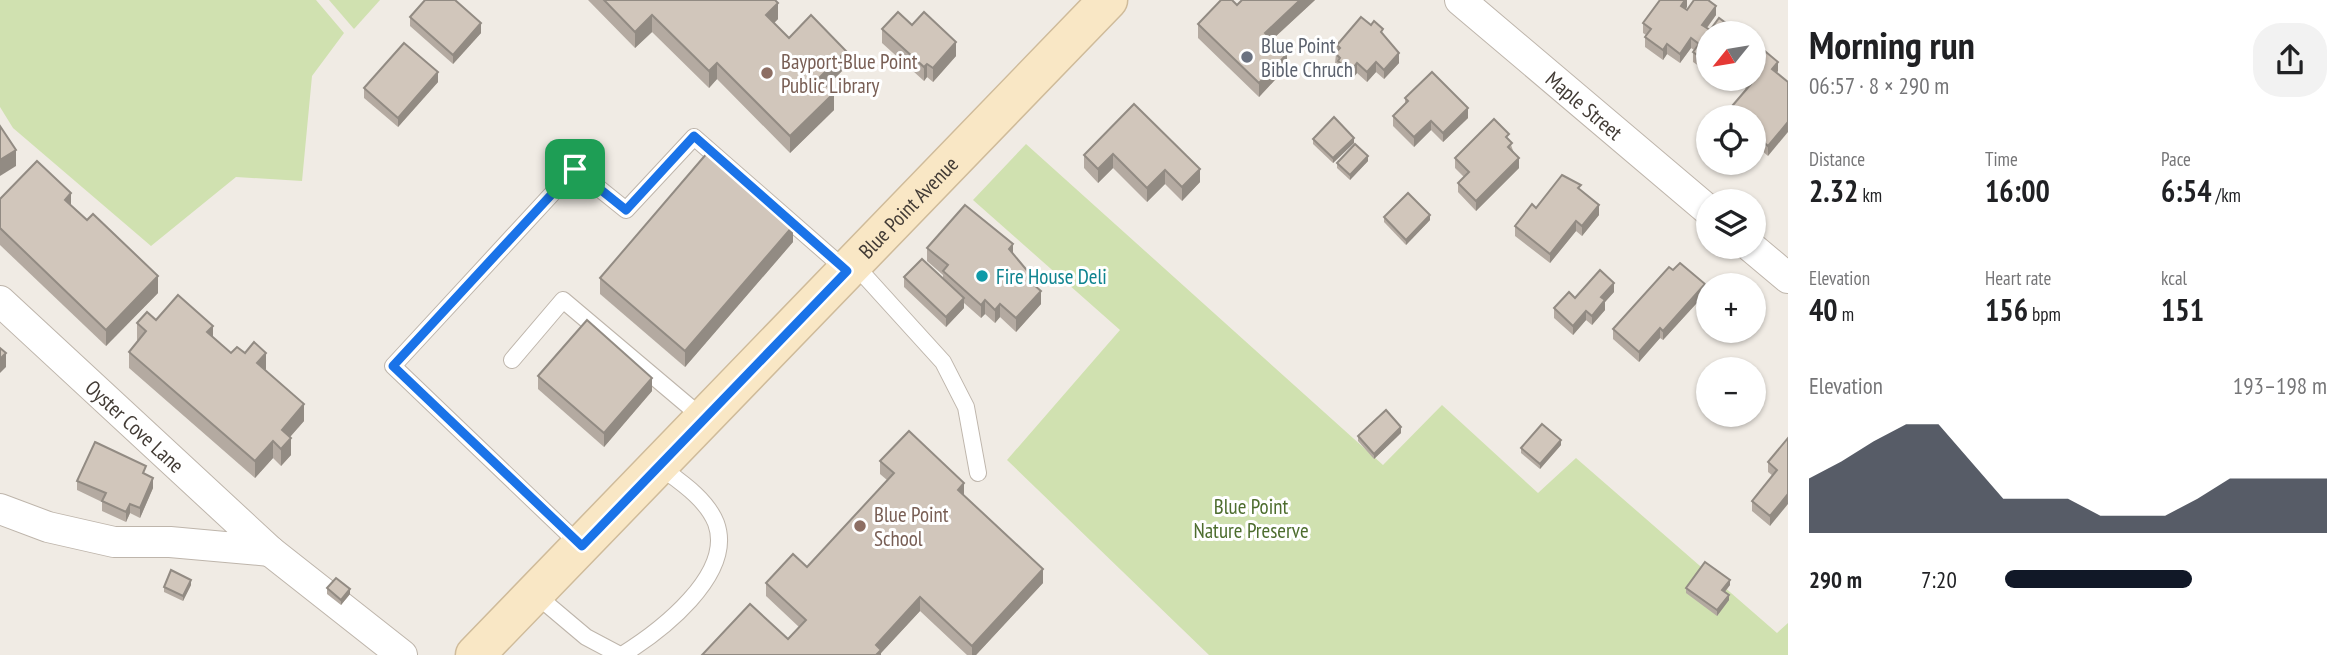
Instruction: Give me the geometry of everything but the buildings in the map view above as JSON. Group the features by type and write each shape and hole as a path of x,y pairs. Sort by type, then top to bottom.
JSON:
{"street":[{"name":"Blue Point Avenue","path":"482,653 535,594 1108,0"},
{"name":"Maple Street","path":"1460,0 1696,200"},
{"path":"1765,259 1788,278"},
{"name":"Oyster Cove Lane","path":"0,301 270,551 402,655"},
{"path":"0,509 48,527 114,542 170,542 270,551"}],"lane":[{"path":"582,546 393,366 575,169 626,210 694,136 850,267 943,362 966,407 978,473"},
{"path":"512,360 563,300 704,419"},
{"path":"535,594 586,637 621,655 659,632 697,592 717,555 716,523 698,496 659,466"}],"green space":[{"path":"0,0 316,0 344,33 312,76 302,181 236,177 151,246 13,128 0,107"},
{"path":"329,0 380,0 354,29"},
{"name":"Blue Point Nature Preserve","path":"1026,144 1383,465 1442,405 1538,493 1576,458 1777,633 1788,623 1788,655 1209,655 1007,460 1120,330 973,200"}],"place":[{"name":"Blue Point Bible Chruch","path":"1247,57"},
{"name":"Bayport-Blue Point Public Library","path":"767,73"},
{"name":"Fire House Deli","path":"982,276"},
{"name":"Blue Point School","path":"860,526"}],"route":[{"path":"694,136 847,271 582,546 393,366 575,169 626,210 694,136"}]}
